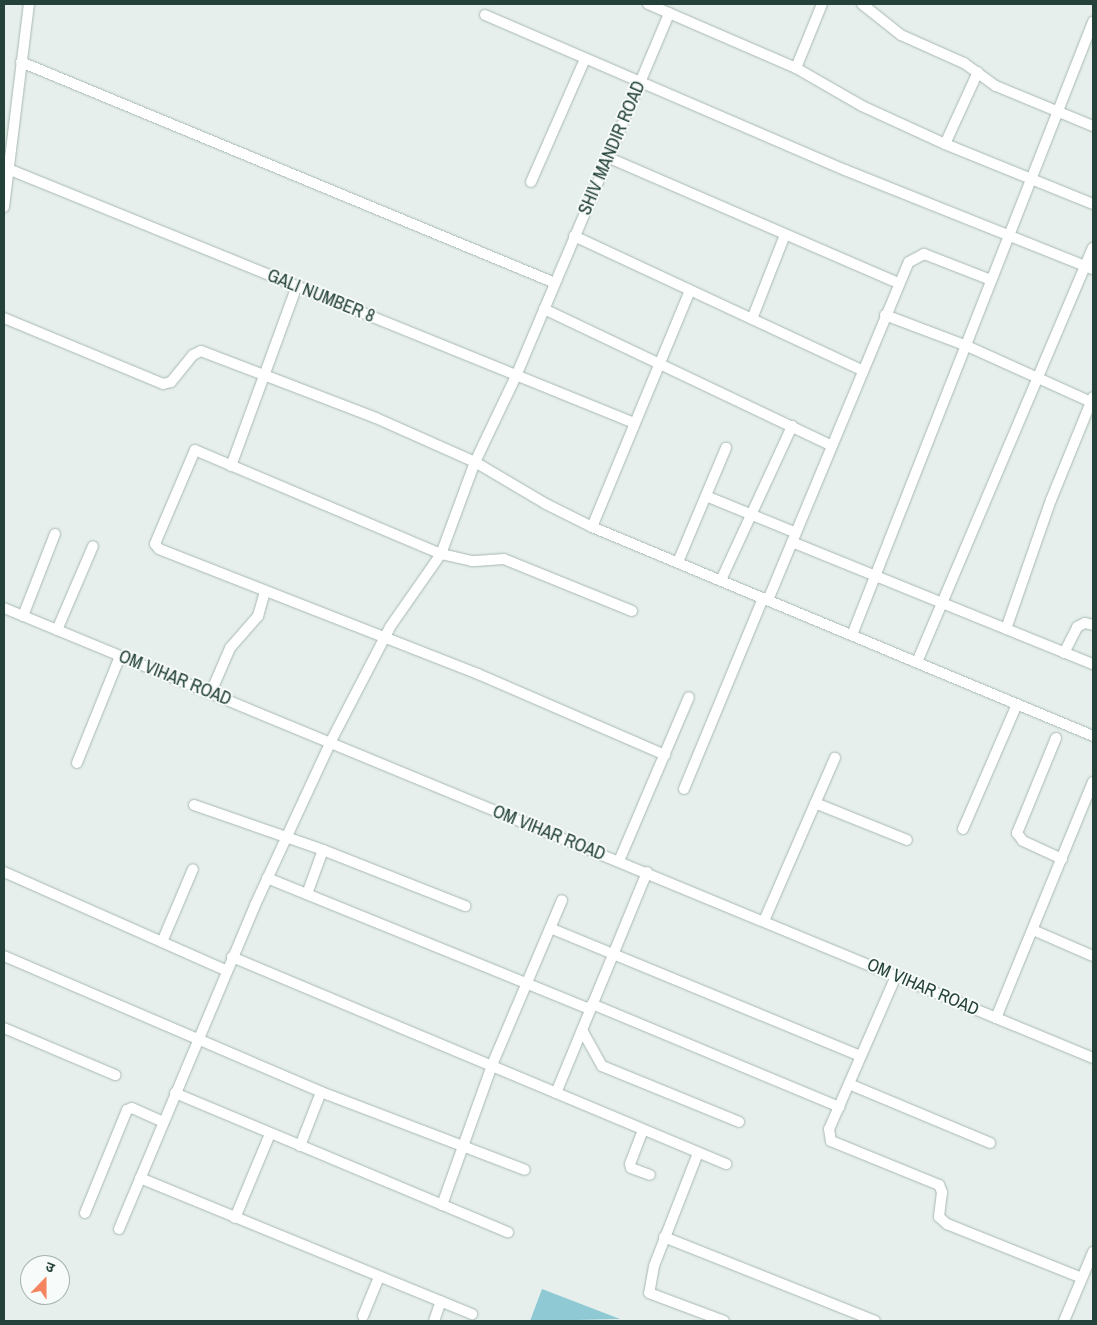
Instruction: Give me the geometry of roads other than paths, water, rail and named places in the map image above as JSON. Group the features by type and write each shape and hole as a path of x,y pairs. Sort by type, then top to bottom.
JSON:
{"street":[{"path":"4,207 29,4"},
{"path":"648,4 796,68 862,106 945,144 1093,204"},
{"path":"796,68 822,4"},
{"path":"862,4 901,35 978,72 996,86 1093,126"},
{"name":"SHIV MANDIR ROAD","path":"120,1229 175,1093 200,1040 232,957 331,741 384,637 441,554 475,462 516,376 669,13"},
{"path":"485,15 585,60 1089,268"},
{"path":"852,635 1058,111 1091,34 1093,22"},
{"path":"531,182 585,60"},
{"path":"21,62 555,283"},
{"path":"945,144 978,72"},
{"path":"607,158 898,284"},
{"name":"GALI NUMBER 8","path":"8,169 634,423"},
{"path":"752,319 784,235"},
{"path":"574,236 863,372"},
{"path":"917,662 1037,378 1089,268 1093,248"},
{"path":"684,789 794,538 885,315 909,262 924,254 991,280"},
{"path":"231,466 297,286"},
{"path":"592,526 658,362 690,290"},
{"path":"544,310 832,445"},
{"path":"885,315 967,346 1093,401 1051,500 1006,629"},
{"path":"4,318 163,384 171,382 193,355 201,351 264,375 376,418 475,462 546,504 592,526 1093,736"},
{"path":"721,580 792,426"},
{"path":"678,562 726,448"},
{"path":"632,611 504,559 472,560 441,554 198,451 193,452 156,547 384,637 665,755"},
{"path":"706,496 751,515 794,538 874,575 1093,664"},
{"path":"22,616 55,534"},
{"path":"57,630 93,546"},
{"path":"211,692 230,648 258,616 265,591"},
{"name":"OM VIHAR ROAD","path":"4,608 331,741 1093,1058"},
{"path":"1064,652 1080,624 1093,625"},
{"path":"77,763 120,656"},
{"path":"619,861 689,697"},
{"path":"963,829 1017,704"},
{"path":"1056,738 1017,833 1023,841 1062,859"},
{"path":"764,921 834,758"},
{"path":"996,1018 1093,782"},
{"path":"815,804 907,840"},
{"path":"194,805 286,839 323,850 465,906"},
{"path":"307,894 323,850"},
{"path":"162,942 193,869"},
{"path":"4,872 227,971"},
{"path":"556,1093 646,872"},
{"path":"267,878 528,981 838,1107"},
{"path":"442,1205 464,1148 492,1065 562,900"},
{"path":"550,928 861,1056"},
{"path":"1033,930 1093,956"},
{"path":"4,956 321,1092 525,1170"},
{"path":"232,957 726,1164"},
{"path":"896,976 829,1129 831,1141 939,1185 941,1221 1082,1278"},
{"path":"4,1028 115,1075"},
{"path":"582,1030 602,1066 739,1122"},
{"path":"849,1084 990,1143"},
{"path":"300,1146 321,1092"},
{"path":"175,1093 508,1232"},
{"path":"85,1213 127,1110 132,1108 163,1122"},
{"path":"643,1130 630,1164 631,1168 650,1175"},
{"path":"235,1218 270,1134"},
{"path":"698,1153 664,1237 654,1266 649,1293 724,1321"},
{"path":"140,1178 472,1314"},
{"path":"664,1237 875,1321"},
{"path":"1064,1321 1093,1252"},
{"path":"363,1316 379,1277"},
{"path":"434,1321 442,1301"}],"water":[{"path":"542,1289 620,1319 530,1321"}]}
